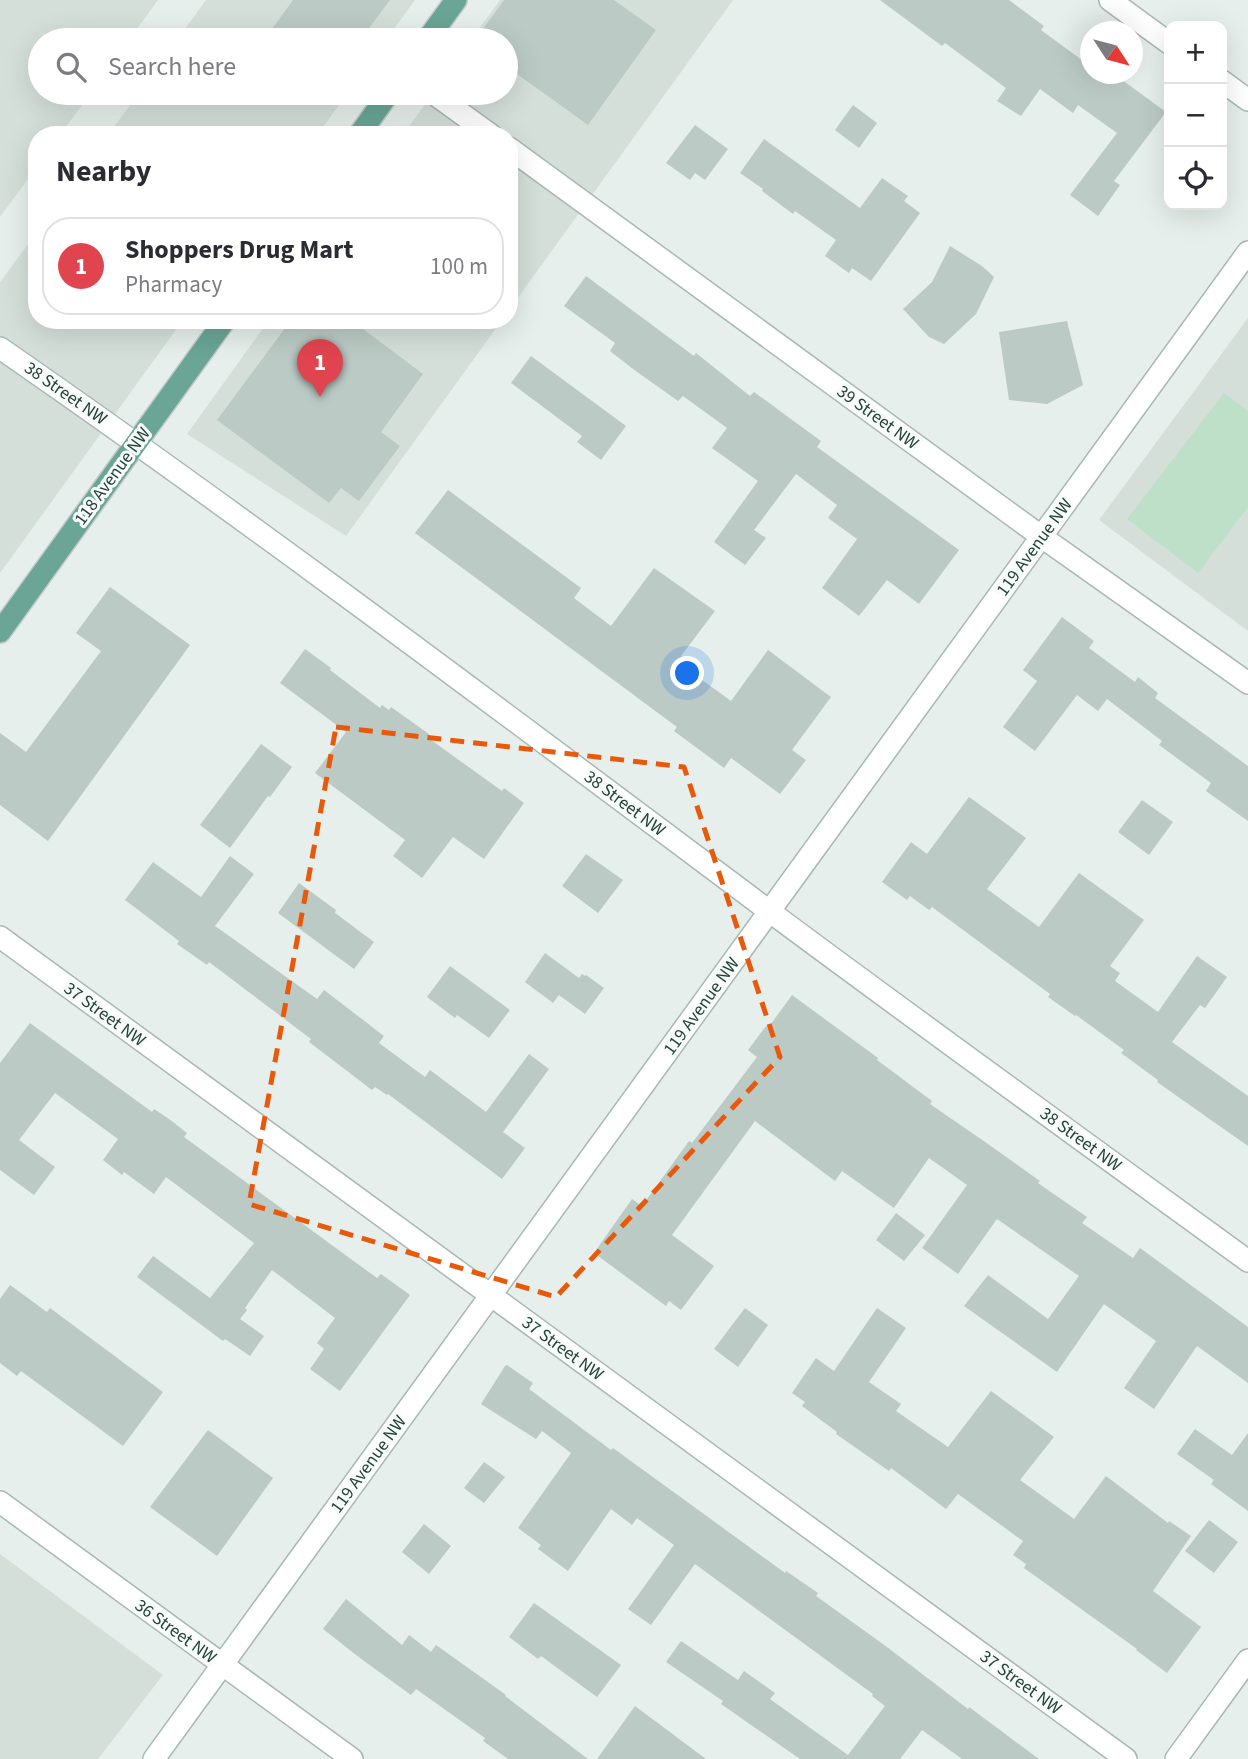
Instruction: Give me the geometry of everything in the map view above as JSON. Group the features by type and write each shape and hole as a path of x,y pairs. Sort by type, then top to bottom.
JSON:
{"main road":[{"path":"436,28 456,0"},
{"path":"365,126 380,105"},
{"name":"118 Avenue NW","path":"0,632 219,329"}],"street":[{"path":"1110,0 1164,39"},
{"path":"1226,84 1248,100"},
{"path":"450,105 479,126"},
{"name":"39 Street NW","path":"518,155 1041,537 1248,683"},
{"name":"119 Avenue NW","path":"154,1759 1248,251"},
{"name":"38 Street NW","path":"0,348 137,442 336,587 770,911 1248,1261"},
{"name":"37 Street NW","path":"0,937 1126,1759"},
{"name":"36 Street NW","path":"0,1502 352,1759"},
{"path":"1176,1759 1248,1660"}],"highlighted area":[{"path":"336,727 684,767 780,1057 556,1297 249,1204"}],"shaded area":[{"path":"0,0 158,0 138,28 28,28 28,105 82,105 67,126 28,126 28,179 0,217"},
{"path":"206,0 415,0 395,28 186,28"},
{"path":"500,0 733,0 518,298 518,126 409,126 424,105 518,105 518,28 480,28"},
{"path":"130,105 339,105 324,126 115,126"},
{"path":"28,244 28,329 176,329 0,573 0,282"},
{"path":"1248,318 1248,631 1099,520"},
{"path":"263,329 496,329 346,536 187,434"},
{"path":"0,1554 163,1675 98,1759 0,1759"}],"green space":[{"path":"1224,393 1248,411 1248,507 1198,573 1127,519"}],"building":[{"path":"293,0 390,0 369,28 273,28"},
{"path":"504,0 614,0 656,30 588,125 518,75 518,28 484,28"},
{"path":"880,0 1009,0 1044,26 1041,30 1080,59 1080,84 1128,84 1164,111 1164,115 1114,181 1120,185 1098,216 1070,195 1117,133 1078,105 1073,113 1040,89 1021,116 997,101 1006,88 945,43 942,46"},
{"path":"853,105 877,123 859,148 835,130"},
{"path":"695,125 728,149 705,180 695,173 690,180 666,163"},
{"path":"764,139 860,208 882,178 908,196 904,201 920,213 871,281 852,268 849,273 825,256 836,240 795,211 793,214 740,173"},
{"path":"950,246 994,277 976,314 944,344 929,337 903,309 932,282"},
{"path":"586,276 694,356 696,353 750,396 754,392 821,441 817,447 959,550 919,604 887,580 859,616 822,588 857,539 828,518 837,505 796,474 754,530 766,538 745,565 714,542 758,481 712,448 727,428 683,396 678,401 633,369 610,351 615,343 564,306"},
{"path":"1067,321 1083,385 1047,404 1009,400 999,332"},
{"path":"284,329 363,329 423,374 381,432 400,446 359,501 341,488 329,503 217,420"},
{"path":"531,356 626,426 601,460 577,442 582,436 511,383"},
{"path":"448,490 581,588 574,598 611,626 654,568 715,611 681,656 688,660 683,666 731,701 768,650 831,697 792,750 806,760 780,794 731,758 724,768 674,731 677,727 415,533"},
{"path":"110,587 190,645 48,841 0,805 0,733 26,752 101,651 76,633"},
{"path":"1062,617 1094,641 1089,648 1135,682 1138,677 1158,693 1155,698 1248,766 1248,821 1206,791 1211,783 1159,745 1162,741 1107,699 1098,711 1077,695 1035,751 1003,727 1037,681 1023,670"},
{"path":"305,649 380,708 382,705 389,710 391,707 429,734 427,737 502,791 504,788 524,803 484,859 453,837 422,878 393,856 405,840 315,773 346,732 280,683"},
{"path":"261,744 292,767 230,848 200,825"},
{"path":"969,797 1026,838 987,889 1039,927 1079,873 1144,920 1110,966 1120,973 1115,981 1158,1012 1197,956 1227,977 1205,1008 1200,1005 1172,1042 1248,1096 1248,1146 1157,1082 1158,1080 1121,1053 1124,1050 1048,997 1050,994 932,907 929,910 910,896 907,900 882,882 911,842 927,854"},
{"path":"1142,800 1173,822 1149,855 1118,832"},
{"path":"586,854 623,880 598,913 562,886"},
{"path":"230,856 254,874 215,926 317,999 324,990 384,1036 379,1043 425,1077 430,1070 486,1112 529,1054 549,1069 503,1132 525,1148 502,1179 388,1094 375,1087 372,1090 309,1042 311,1039 209,962 207,965 177,944 179,941 125,900 153,862 201,897"},
{"path":"299,883 374,942 354,969 278,913"},
{"path":"545,953 579,978 582,974 586,975 604,988 585,1014 559,995 553,1003 525,982"},
{"path":"450,966 510,1010 489,1038 427,997"},
{"path":"792,995 878,1058 877,1060 932,1101 930,1104 1087,1217 1082,1223 1133,1258 1140,1248 1248,1327 1248,1383 1197,1346 1154,1409 1124,1388 1156,1341 1104,1304 1057,1372 964,1306 988,1275 1048,1319 1079,1276 997,1219 958,1274 922,1248 967,1185 929,1158 894,1208 842,1171 835,1181 755,1121 672,1235 714,1266 681,1310 669,1301 666,1306 594,1253 632,1199 642,1206 689,1141 692,1143 757,1057 748,1050"},
{"path":"30,1023 152,1112 154,1109 169,1119 187,1133 184,1137 377,1278 381,1274 410,1295 340,1391 310,1369 324,1349 317,1343 335,1318 272,1270 240,1319 264,1336 250,1356 225,1339 223,1341 137,1277 153,1256 210,1298 254,1243 166,1177 154,1194 124,1172 122,1175 103,1160 118,1139 55,1093 19,1140 55,1167 34,1195 0,1170 0,1063"},
{"path":"896,1213 925,1235 904,1261 876,1240"},
{"path":"10,1285 47,1312 50,1308 163,1392 123,1446 21,1371 17,1376 0,1363 0,1299"},
{"path":"745,1308 768,1325 738,1367 714,1349"},
{"path":"877,1308 906,1328 869,1382 901,1404 896,1411 948,1447 991,1391 1054,1437 1020,1480 1074,1519 1106,1476 1168,1523 1169,1521 1191,1536 1153,1591 1201,1627 1167,1673 1024,1568 1026,1564 1013,1555 1023,1541 958,1494 946,1509 891,1468 889,1471 836,1434 837,1432 802,1406 805,1402 792,1393 816,1358 834,1371"},
{"path":"507,1365 533,1383 529,1389 611,1450 613,1448 785,1573 786,1571 818,1593 816,1596 1039,1759 962,1759 922,1730 900,1759 800,1759 721,1704 723,1701 666,1662 681,1641 738,1680 744,1671 775,1693 770,1699 848,1755 885,1706 872,1696 873,1694 695,1564 651,1625 628,1609 674,1545 637,1518 632,1525 611,1509 568,1571 538,1549 541,1545 518,1528 571,1453 542,1431 536,1439 481,1404"},
{"path":"1195,1429 1232,1455 1248,1433 1248,1511 1211,1484 1214,1480 1177,1454"},
{"path":"208,1430 273,1478 217,1556 150,1507"},
{"path":"484,1462 505,1477 484,1503 464,1488"},
{"path":"1209,1520 1238,1542 1214,1573 1185,1551"},
{"path":"424,1524 451,1546 429,1574 402,1552"},
{"path":"346,1599 402,1645 409,1635 431,1652 436,1645 588,1759 508,1759 483,1741 485,1738 416,1689 411,1695 323,1629"},
{"path":"534,1603 621,1665 597,1697 541,1656 538,1659 509,1637"},
{"path":"635,1706 706,1759 597,1759"}],"place":[{"name":"Shoppers Drug Mart","path":"320,397"}]}
